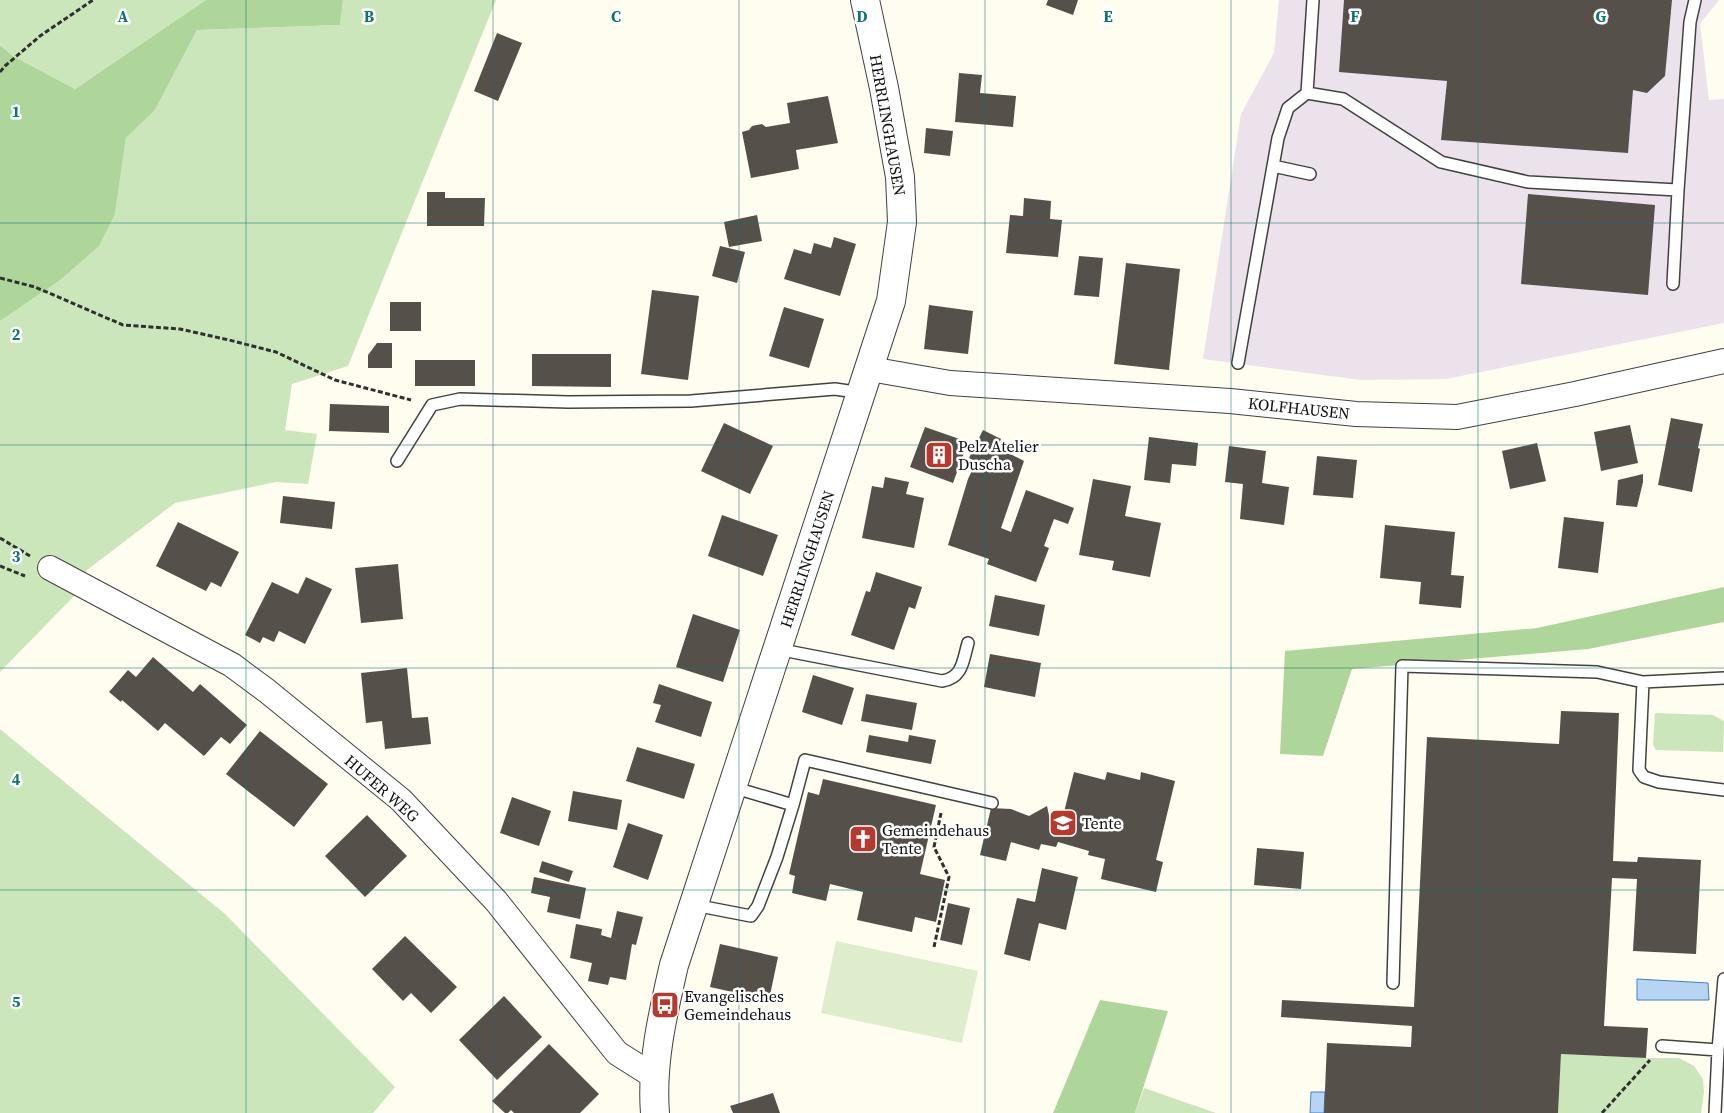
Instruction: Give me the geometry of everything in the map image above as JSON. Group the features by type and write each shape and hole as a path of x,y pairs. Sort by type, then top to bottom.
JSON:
{"street":[{"name":"HERRLINGHAUSEN","path":"656,1113 655,1077 659,1039 674,965 891,301 902,222 900,178 884,88 865,0"},
{"name":"KOLFHAUSEN","path":"866,381 950,383 1230,401 1356,414 1457,417 1584,392 1724,361"},
{"name":"HUFER WEG","path":"50,568 232,665 267,691 401,800 496,901 617,1053 655,1077"}],"lane":[{"path":"1308,93 1313,0"},
{"path":"1673,284 1690,22 1694,0"},
{"path":"1238,362 1278,138 1288,108 1308,93 1343,98 1441,162 1528,182 1678,190"},
{"path":"1273,166 1310,174"},
{"path":"397,462 432,405 460,399 671,402 835,389 866,381"},
{"path":"777,649 942,681 950,680 956,676 960,670 968,643"},
{"path":"1393,983 1402,666 1597,672 1643,682 1724,678"},
{"path":"1643,682 1639,770 1644,777 1659,782 1724,790"},
{"path":"694,905 751,916 758,906 777,857 805,760 992,803"},
{"path":"732,787 793,805"},
{"path":"1715,1113 1724,979"},
{"path":"1662,1046 1718,1050"}],"path":[{"path":"0,72 40,36 94,0"},
{"path":"0,278 35,287 123,325 180,330 276,352 335,380 432,405"},
{"path":"0,538 50,568"},
{"path":"934,946 950,877 934,847 946,792"},
{"path":"1602,1113 1662,1046"}],"shaded area":[{"path":"1279,0 1719,0 1700,24 1709,100 1724,99 1724,323 1446,379 1361,380 1203,359 1241,114 1274,53"}],"green space":[{"path":"0,0 206,0 75,89 13,56 0,45"},
{"path":"206,0 343,0 340,25 197,30 155,110 126,138 115,214 99,246 59,281 0,321 0,45 13,56 75,89"},
{"path":"343,0 496,0 348,366 292,384 285,430 317,434 308,484 276,482 175,503 87,570 78,592 0,672 0,321 59,281 115,214 126,138 155,110 197,30 340,25"},
{"path":"1724,587 1724,622 1588,649 1352,669 1323,756 1280,754 1285,651 1537,628"},
{"path":"1655,713 1713,715 1724,721 1723,752 1656,750 1653,745"},
{"path":"0,729 225,914 395,1087 373,1113 0,1113"},
{"path":"836,941 978,971 962,1043 821,1013"},
{"path":"1100,1000 1168,1011 1135,1113 1053,1113"},
{"path":"1561,1054 1679,1058 1694,1066 1703,1079 1704,1092 1701,1113 1558,1113"},
{"path":"1144,1088 1216,1113 1135,1113"}],"water":[{"path":"1637,979 1708,983 1709,1000 1637,1000"},
{"path":"1311,1092 1325,1092 1324,1113 1310,1113"}],"building":[{"path":"1048,0 1078,0 1073,15 1046,5"},
{"path":"1344,0 1672,0 1665,76 1647,93 1633,90 1628,153 1441,140 1447,81 1339,72"},
{"path":"497,33 522,43 498,101 474,91"},
{"path":"959,73 982,75 980,93 1016,96 1013,127 955,122"},
{"path":"828,96 838,143 796,150 799,169 751,178 742,132 749,130 752,126 762,124 766,127 790,123 787,103"},
{"path":"926,128 953,131 950,156 924,153"},
{"path":"427,192 445,192 445,198 485,198 484,226 427,226"},
{"path":"1528,194 1655,205 1648,295 1521,284"},
{"path":"1024,198 1051,201 1050,219 1062,220 1058,257 1006,253 1010,215 1023,216"},
{"path":"757,215 762,241 729,247 724,222"},
{"path":"834,237 856,244 840,296 784,279 794,249 811,254 814,243 831,248"},
{"path":"720,246 745,252 737,283 712,276"},
{"path":"1079,256 1103,258 1099,297 1074,295"},
{"path":"1126,263 1180,269 1169,370 1114,364"},
{"path":"652,290 699,296 688,380 641,374"},
{"path":"390,302 421,302 421,331 390,331"},
{"path":"929,305 973,311 968,354 924,349"},
{"path":"784,307 824,319 809,368 769,356"},
{"path":"377,343 392,343 392,368 368,368 368,355"},
{"path":"532,354 611,354 611,387 532,386"},
{"path":"415,360 475,360 475,386 415,386"},
{"path":"330,404 389,406 389,433 329,431"},
{"path":"1671,418 1703,424 1692,492 1658,485"},
{"path":"724,423 773,446 750,494 701,471"},
{"path":"1630,425 1638,463 1601,471 1594,432"},
{"name":"Pelz Atelier Duscha","path":"925,427 968,442 953,483 910,467"},
{"path":"983,430 1001,439 997,447 1024,461 1001,528 1011,532 1026,490 1074,508 1068,524 1054,519 1044,546 1049,548 1036,582 987,564 989,559 948,545 968,479 976,462 969,458"},
{"path":"1149,437 1198,443 1196,466 1172,464 1170,483 1144,480"},
{"path":"1537,443 1546,481 1510,489 1502,451"},
{"path":"1229,446 1266,451 1262,483 1289,487 1284,525 1240,519 1243,484 1225,482"},
{"path":"1317,456 1357,460 1353,498 1313,495"},
{"path":"1643,474 1637,507 1616,505 1618,480"},
{"path":"885,477 909,482 906,494 924,498 914,548 862,538 872,486 883,488"},
{"path":"1093,479 1131,486 1125,516 1161,523 1150,577 1112,570 1114,561 1079,555"},
{"path":"283,496 335,502 332,529 280,523"},
{"path":"722,515 778,535 763,576 708,556"},
{"path":"1564,517 1604,522 1598,573 1558,568"},
{"path":"178,522 239,552 221,587 211,582 206,591 156,566"},
{"path":"1385,525 1455,532 1451,575 1464,576 1461,608 1419,604 1421,582 1380,578"},
{"path":"398,564 403,619 361,623 355,568"},
{"path":"876,572 922,587 915,609 909,607 894,650 851,635 866,591 870,592"},
{"path":"306,577 332,589 305,644 279,631 274,642 263,637 260,643 245,635 272,582 298,594"},
{"path":"995,595 1045,605 1039,636 989,626"},
{"path":"693,614 740,630 723,682 676,667"},
{"path":"990,654 1041,663 1035,697 984,687"},
{"path":"153,657 193,692 200,684 247,725 230,744 221,737 204,756 165,723 158,731 122,700 121,702 109,692 128,670 136,677"},
{"path":"407,668 412,718 428,717 431,744 385,749 382,721 366,723 361,673"},
{"path":"813,675 854,688 842,725 802,712"},
{"path":"659,684 712,702 701,737 655,722 661,705 653,703"},
{"path":"866,694 917,703 912,730 861,721"},
{"path":"1561,711 1619,713 1613,861 1637,862 1638,857 1701,860 1696,954 1633,951 1637,879 1612,878 1604,1026 1648,1028 1646,1058 1561,1054 1558,1113 1324,1113 1327,1043 1411,1047 1412,1026 1281,1017 1282,1000 1414,1007 1427,737 1559,744"},
{"path":"260,731 328,784 294,827 226,774"},
{"path":"869,735 908,742 909,735 936,740 931,764 866,752"},
{"path":"637,747 695,764 684,799 626,781"},
{"path":"1074,772 1105,780 1107,772 1140,780 1141,772 1175,781 1156,860 1163,862 1156,892 1101,879 1105,859 1088,855 1089,851 1058,842 1056,847 1041,844 1039,850 1011,842 1006,861 980,855 991,808 1011,809 1029,816 1047,806 1050,820 1060,828"},
{"name":"Gemeindehaus Tente","path":"823,779 936,805 920,874 945,880 936,922 915,917 912,932 857,920 863,892 830,884 826,901 792,893 795,876 789,874 808,792 819,795"},
{"path":"573,791 622,800 617,830 568,821"},
{"path":"512,797 551,811 539,846 500,833"},
{"path":"367,815 407,856 365,897 325,856"},
{"path":"628,823 663,835 648,880 613,867"},
{"path":"1257,848 1304,852 1301,889 1254,885"},
{"path":"542,861 573,871 569,882 539,872"},
{"path":"1042,868 1078,877 1066,930 1039,923 1030,961 1004,954 1017,898 1035,902"},
{"path":"534,877 586,888 580,919 547,912 550,897 531,893"},
{"path":"948,903 970,908 962,945 940,940"},
{"path":"617,911 643,917 636,945 632,944 626,980 610,977 608,985 588,981 592,963 570,958 576,924 602,929 601,935 611,938"},
{"path":"405,936 457,987 431,1013 411,993 403,1001 372,969"},
{"path":"720,944 778,957 769,1000 710,987"},
{"path":"504,996 542,1037 497,1080 459,1040"},
{"path":"549,1044 599,1094 580,1113 514,1113 511,1110 505,1113 492,1101"},
{"path":"773,1093 780,1113 733,1113 730,1106"}],"place":[{"name":"Pelz Atelier Duscha","path":"939,455"},
{"name":"Tente","path":"1063,823"},
{"name":"Gemeindehaus Tente","path":"863,839"},
{"name":"Evangelisches Gemeindehaus","path":"665,1005"}]}
